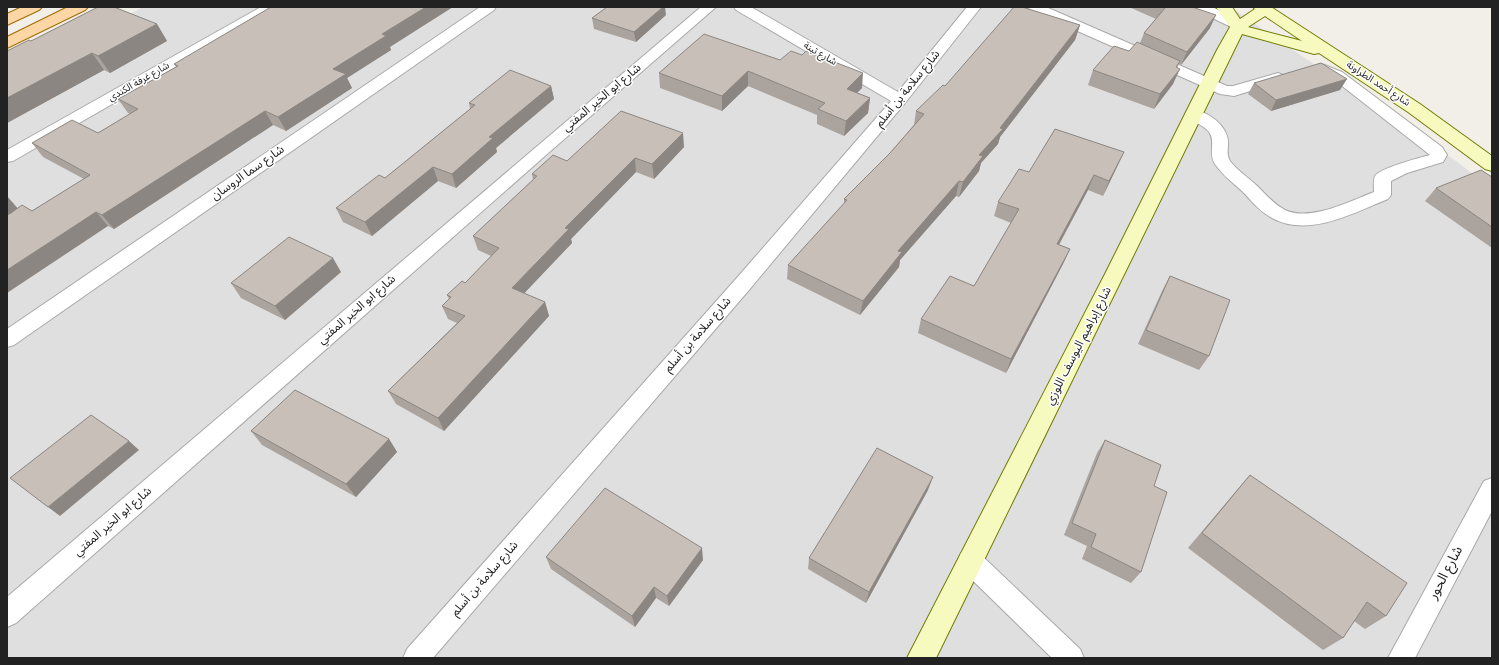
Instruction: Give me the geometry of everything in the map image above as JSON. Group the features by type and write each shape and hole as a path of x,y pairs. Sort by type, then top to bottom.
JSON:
{"main road":[{"path":"7,20 34,7"},
{"path":"7,43 80,7"}],"street":[{"name":"شارع غرفة الكندي","path":"7,157 271,7"},
{"name":"شارع سما الروسان","path":"7,339 490,7"},
{"name":"شارع ابو الخير المفتي","path":"7,614 540,151 709,7"},
{"name":"شارع تبنة","path":"741,7 900,100"},
{"name":"شارع سلامة بن أسلم","path":"416,658 736,291 900,100 974,7"},
{"path":"1035,7 1208,84 1231,92 1314,67 1324,68 1337,74 1436,151 1439,156 1437,158 1401,169 1383,178 1382,196 1316,219 1298,219 1282,216 1266,206 1221,161 1218,149 1220,140 1217,131 1211,124 1193,114"},
{"path":"1202,7 1239,29 1334,54"},
{"path":"1224,7 1239,29"},
{"path":"1239,29 1268,12"},
{"name":"شارع أحمد الطراونة","path":"1268,12 1414,108 1492,164"},
{"name":"شارع إبراهيم اليوسف اللوزي","path":"921,658 1115,274 1208,84 1239,29"},
{"name":"شارع الحور","path":"1401,658 1492,488"},
{"path":"970,561 1070,658"}],"shaded area":[{"path":"143,7 1230,7 1456,161 1492,189 1492,658 7,658 7,81"}],"building":[{"path":"98,7 114,7 157,24 98,56 92,53 7,98 7,51 29,40 31,41"},
{"path":"271,7 426,7 382,34 386,36 333,69 346,74 278,117 265,111 102,215 96,212 7,270 7,215 22,205 32,211 90,175 32,143 72,120 98,133 138,109 118,99 178,66 174,64"},
{"path":"607,7 663,7 634,32 592,18"},
{"path":"1014,7 1022,7 1080,25 1000,128 1003,129 979,155 983,156 963,182 959,181 898,251 902,252 863,301 788,265 847,200 844,199 890,153 924,114 916,111 943,85 945,86"},
{"path":"1163,7 1192,7 1216,15 1187,52 1144,33 1165,8"},
{"path":"704,34 780,60 791,51 802,55 806,51 863,73 847,89 870,98 846,121 818,109 825,103 748,71 722,96 659,73"},
{"path":"1137,42 1180,61 1176,67 1180,69 1160,94 1093,70 1114,46 1129,51"},
{"path":"1321,63 1347,79 1276,100 1254,83"},
{"path":"510,70 551,86 489,137 493,138 452,174 433,167 365,222 336,208 379,175 385,178 475,105 469,103"},
{"path":"621,111 683,133 652,164 635,158 565,228 569,229 512,288 545,302 438,418 388,391 465,316 442,306 451,297 447,295 462,281 465,283 499,248 473,236 537,176 532,174 553,155 567,161"},
{"path":"1055,129 1124,152 1109,181 1094,175 1057,244 1070,249 1011,359 921,319 950,276 974,286 1019,209 998,202 1019,169 1029,172"},
{"path":"1481,170 1492,177 1492,227 1436,188"},
{"path":"289,237 333,258 275,306 231,283"},
{"path":"1170,276 1230,300 1209,356 1146,330"},
{"path":"295,390 389,439 346,484 251,431"},
{"path":"91,415 129,441 48,507 10,478"},
{"path":"1105,440 1161,465 1154,486 1167,492 1141,572 1091,547 1096,534 1072,523"},
{"path":"877,448 933,477 869,592 809,558"},
{"path":"1250,475 1407,583 1386,616 1367,602 1343,638 1202,533"},
{"path":"605,488 702,548 667,596 654,587 632,616 546,557"}]}
